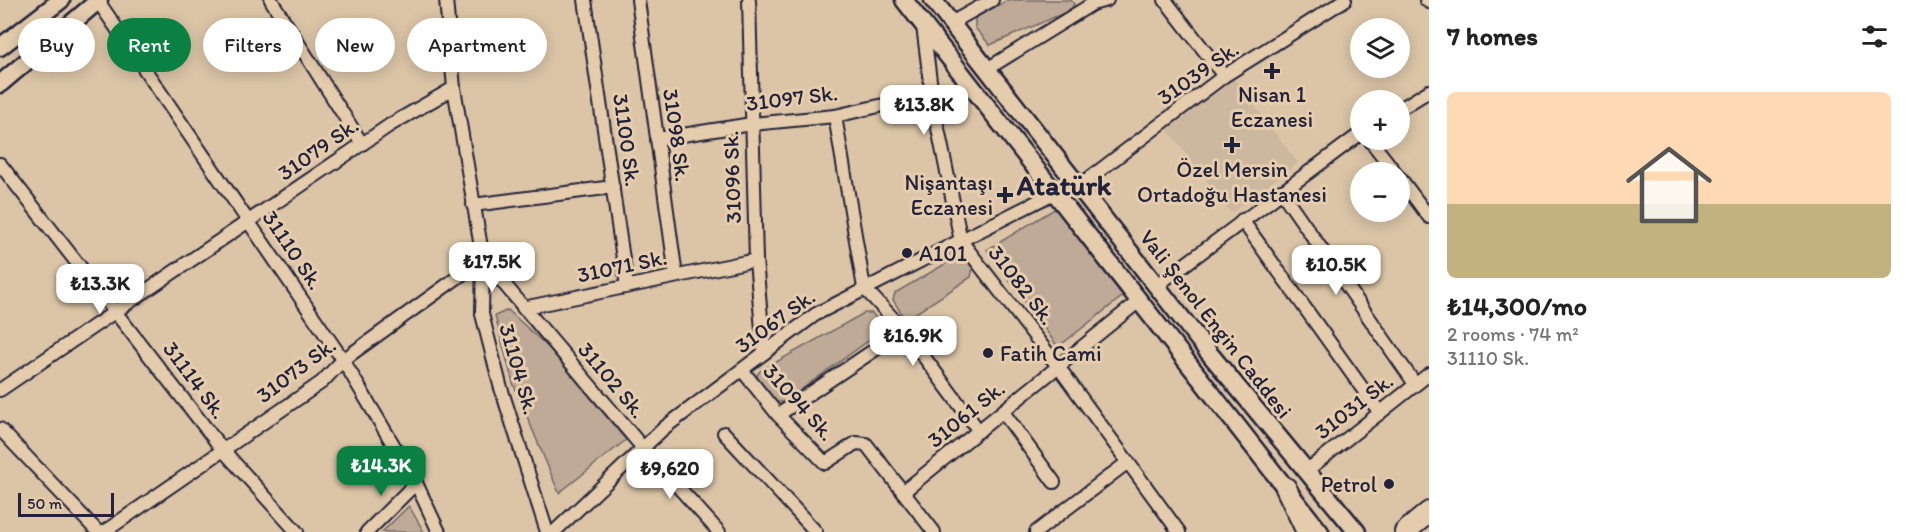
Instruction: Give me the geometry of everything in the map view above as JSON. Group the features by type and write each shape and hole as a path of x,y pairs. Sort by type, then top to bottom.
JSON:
{"highway":[{"path":"1286,488 1307,532"},
{"path":"1405,532 1429,512"}],"main road":[{"path":"0,47 61,0"},
{"name":"Vali Şenol Engin Caddesi","path":"904,0 1320,532"},
{"name":"Vali Şenol Engin Caddesi","path":"933,0 1156,286 1305,472 1357,532"},
{"path":"0,84 99,1"}],"street":[{"path":"271,0 362,144"},
{"name":"31104 Sk.","path":"446,0 454,88 483,259 482,314 500,385 547,532"},
{"name":"31100 Sk.","path":"585,0 627,286"},
{"name":"31098 Sk.","path":"638,0 676,276"},
{"name":"31096 Sk.","path":"749,0 756,260 764,352"},
{"path":"951,23 992,0"},
{"path":"987,69 1089,3 1107,0"},
{"path":"1165,0 1224,76"},
{"name":"31039 Sk.","path":"1079,186 1224,76 1345,0"},
{"name":"31110 Sk.","path":"99,1 343,360 416,483 439,532"},
{"name":"31082 Sk.","path":"923,24 933,104 961,241 1057,364 1179,532"},
{"name":"31079 Sk.","path":"0,390 362,144 454,88"},
{"path":"1410,103 1429,91"},
{"name":"31097 Sk.","path":"657,139 752,124 835,116 888,104 933,104"},
{"path":"835,116 864,288 904,330 979,430"},
{"path":"1156,286 1350,141"},
{"path":"1378,150 1387,162"},
{"name":"31114 Sk.","path":"0,164 222,449 297,532"},
{"path":"473,205 613,187"},
{"path":"1281,191 1415,384"},
{"path":"1410,192 1429,218"},
{"name":"31067 Sk.","path":"554,532 664,428 816,314 1054,193"},
{"path":"1242,220 1380,413"},
{"path":"483,259 523,308"},
{"name":"31073 Sk.","path":"104,532 322,382 343,360 483,259"},
{"name":"31071 Sk.","path":"523,308 756,260"},
{"name":"31061 Sk.","path":"903,492 1051,374 1057,364 1139,301"},
{"name":"31102 Sk.","path":"523,308 643,448 719,532"},
{"path":"778,415 904,330"},
{"name":"31094 Sk.","path":"742,370 778,415 825,463 856,443 866,444 903,492"},
{"name":"31031 Sk.","path":"1305,472 1429,374"},
{"path":"1003,412 1054,482"},
{"path":"0,429 98,532"},
{"path":"724,433 816,532"},
{"path":"1036,532 1128,462"},
{"path":"367,532 416,483"},
{"path":"903,492 934,532"}],"shaded area":[{"path":"1008,0 1071,0 1074,4 1071,10 990,45 975,28 975,18"},
{"name":"Özel Mersin Ortadoğu Hastanesi","path":"1232,76 1298,163 1231,213 1165,126"},
{"path":"1056,208 1123,296 1058,347 987,250"},
{"path":"957,257 964,257 973,268 971,277 910,317 903,316 893,300 895,293"},
{"path":"508,310 550,349 626,440 559,493 513,383 495,316"},
{"path":"864,313 872,313 879,322 879,333 784,402 776,402 758,381 757,375 760,371"},
{"path":"409,506 424,532 382,532"}],"place":[{"name":"Nisan 1 Eczanesi","path":"1272,71"},
{"name":"Özel Mersin Ortadoğu Hastanesi","path":"1232,145"},
{"name":"Nişantaşı Eczanesi","path":"1005,195"},
{"name":"A101","path":"907,253"},
{"name":"Fatih Cami","path":"988,353"},
{"name":"Petrol","path":"1389,484"}],"district":[{"name":"Atatürk","path":"1064,185"}]}
